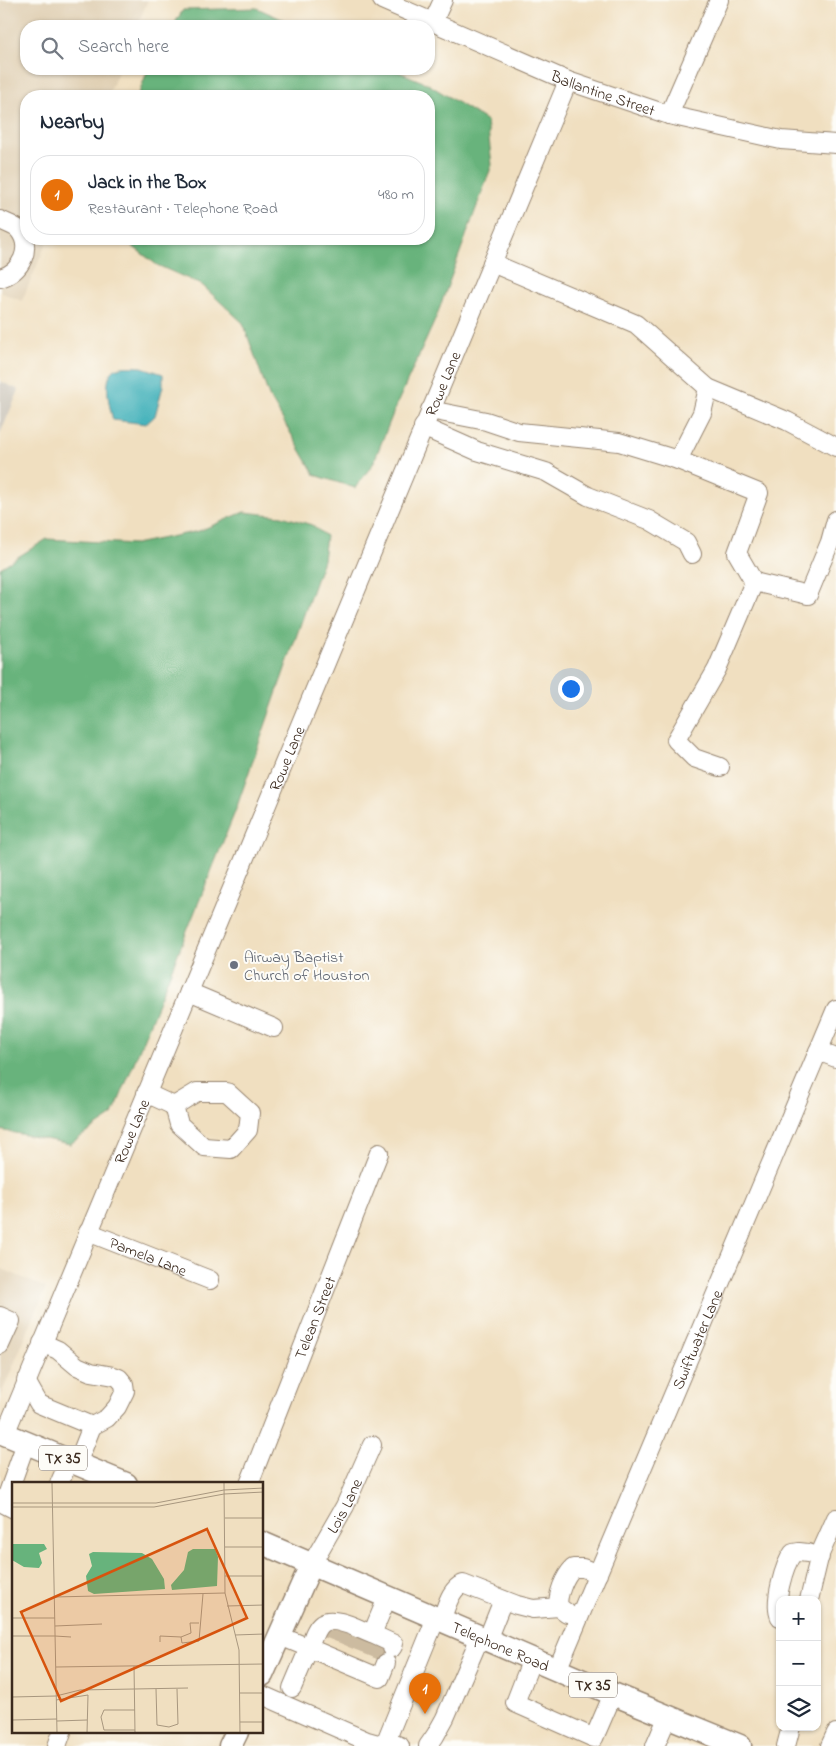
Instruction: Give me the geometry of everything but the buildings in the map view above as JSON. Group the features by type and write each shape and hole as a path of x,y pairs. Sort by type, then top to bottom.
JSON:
{"main road":[{"name":"TX 35","path":"2,1433 121,1482"},
{"name":"Telephone Road","path":"264,1544 387,1598 668,1716 705,1739 740,1746"},
{"path":"264,1671 311,1565"},
{"path":"230,1746 236,1734"}],"street":[{"name":"Ballantine Street","path":"382,0 428,20"},
{"path":"434,20 443,0"},
{"path":"669,115 719,0"},
{"name":"Ballantine Street","path":"435,23 568,81 669,115 780,140 836,144"},
{"name":"Rowe Lane","path":"2,1433 26,1381 189,992 568,81"},
{"path":"0,220 16,227 20,233"},
{"path":"0,278 9,276 21,265 26,250 24,245"},
{"path":"492,263 636,324 708,388 787,422 836,447"},
{"path":"678,460 702,413 708,388"},
{"path":"430,410 486,421 520,432 619,442 678,460 759,493 737,553 754,582 808,595 830,542 836,520"},
{"path":"423,427 477,451 546,472 588,496 650,520 686,542 692,554"},
{"path":"720,767 694,758 676,740 717,669 754,582"},
{"path":"189,992 274,1028"},
{"name":"Swiftwater Lane","path":"557,1670 836,1009"},
{"path":"818,1051 836,1058"},
{"path":"146,1093 174,1106"},
{"name":"Telean Street","path":"250,1482 379,1153"},
{"name":"Pamela Lane","path":"88,1232 210,1280"},
{"path":"0,1316 11,1321 0,1345"},
{"path":"42,1343 58,1350 77,1366 91,1372 119,1378 124,1384 125,1391 117,1407 107,1418 92,1426 60,1482"},
{"path":"26,1381 39,1404 92,1426"},
{"path":"14,1482 26,1443"},
{"name":"Lois Lane","path":"311,1565 345,1506 372,1445"},
{"path":"6,1509 12,1489"},
{"path":"809,1596 820,1558 836,1518"},
{"path":"778,1596 788,1559 793,1553 799,1552 820,1558"},
{"path":"559,1607 557,1600 573,1568 583,1568 598,1574"},
{"path":"264,1696 367,1741 378,1744 393,1744 438,1619 453,1590 458,1586 463,1584 469,1585 504,1600 533,1609 559,1607 579,1619"},
{"path":"292,1688 354,1644 387,1598"},
{"path":"428,1746 445,1718 483,1638 504,1600"},
{"path":"280,1636 354,1644"},
{"path":"532,1659 515,1703 594,1738 613,1694"},
{"path":"655,1746 668,1716"},
{"path":"786,1746 790,1731"},
{"path":"830,1746 836,1733"},
{"path":"57,1746 61,1734"}],"shaded area":[{"path":"0,0 148,0 140,20 20,20 20,75 117,75 110,90 20,90 20,245 45,245 22,301 0,292"},
{"path":"0,381 19,390 0,434"},
{"path":"0,1268 46,1288 0,1397"}],"green space":[{"path":"257,8 284,20 177,20 183,10"},
{"path":"146,75 406,75 428,84 487,121 492,165 436,318 396,406 373,464 355,488 315,475 269,396 243,323 202,285 157,265 131,245 435,245 435,90 140,90"},
{"path":"244,512 282,516 312,525 326,536 323,560 235,812 113,1115 70,1144 0,1130 0,568 47,539 135,544 199,531"}],"water":[{"path":"120,367 142,367 163,374 163,386 155,416 146,424 113,420 108,394 110,374"}],"tunnel":[{"path":"329,1639 335,1624"},
{"path":"340,1643 346,1629"},
{"path":"356,1650 362,1635"},
{"path":"372,1657 378,1643"}],"place":[{"name":"Airway Baptist Church of Houston","path":"234,965"},
{"name":"Jack in the Box","path":"425,1714"}]}
